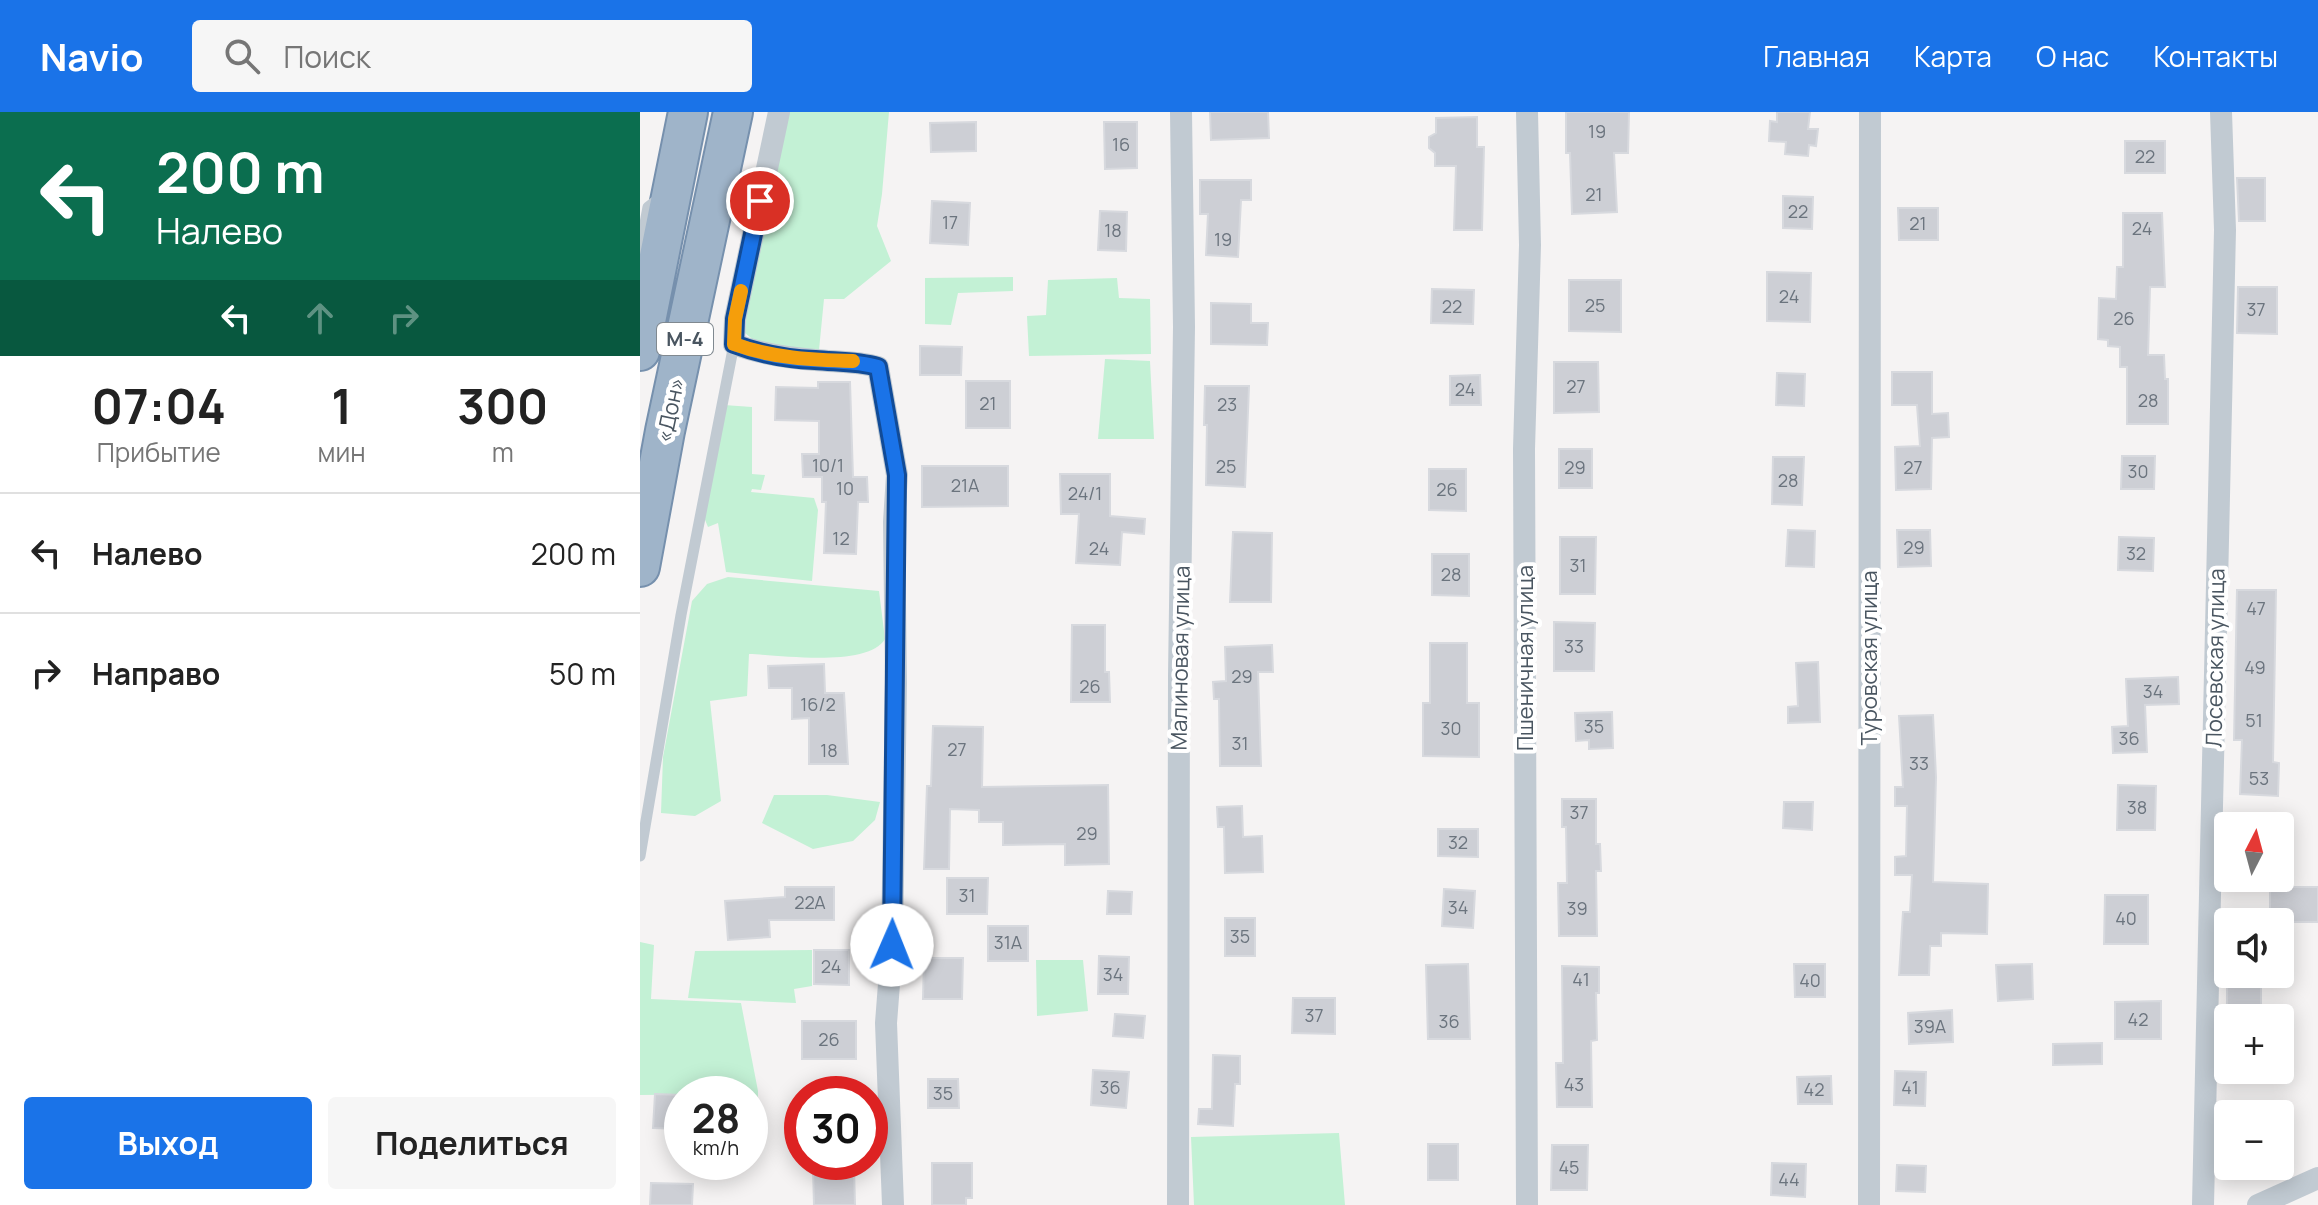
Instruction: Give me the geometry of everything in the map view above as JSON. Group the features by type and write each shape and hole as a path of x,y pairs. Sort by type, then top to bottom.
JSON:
{"highway":[{"name":"М-4","path":"640,351 688,112"},
{"name":"«Дон»","path":"640,567 665,431 733,112"}],"street":[{"path":"779,112 735,319 734,344 757,352 814,360 859,362 878,367 897,475 892,945 886,1023 893,1205"},
{"name":"Малиновая улица","path":"1178,1205 1179,693 1184,371 1181,112"},
{"name":"Пшеничная улица","path":"1527,112 1530,245 1524,449 1527,1205"},
{"name":"Туровская улица","path":"1869,1205 1870,112"},
{"name":"Лосевская улица","path":"2203,1205 2225,230 2221,112"},
{"path":"2258,1205 2318,1178"}],"lane":[{"path":"640,250 648,207 673,186"},
{"path":"640,856 681,615 734,344"}],"green space":[{"path":"787,112 889,112 877,226 891,261 844,299 824,299 819,350 758,344 745,333 747,304"},
{"path":"1013,277 1013,291 958,293 951,325 925,324 925,278"},
{"path":"1117,278 1119,298 1150,299 1151,354 1029,356 1027,316 1046,315 1048,280"},
{"path":"1105,359 1150,361 1154,439 1098,439"},
{"path":"724,405 752,407 752,474 765,475 761,490 752,489 751,492 814,498 818,510 812,581 726,572 718,523 708,527 703,515"},
{"path":"728,577 879,591 885,639 876,648 843,657 749,654 747,696 710,701 721,801 695,816 661,813 663,757 692,601 707,584"},
{"path":"774,795 827,795 880,802 875,820 853,841 813,849 762,823"},
{"path":"640,942 654,945 651,999 741,1003 755,1076 664,1076 664,1095 640,1095"},
{"path":"812,950 812,986 794,989 796,1003 688,998 695,951"},
{"path":"1036,960 1083,960 1088,1011 1037,1016"},
{"path":"1339,1133 1345,1205 1194,1205 1191,1137"}],"building":[{"path":"1210,112 1268,112 1269,138 1211,140"},
{"path":"1566,112 1629,112 1628,153 1614,153 1617,212 1572,214 1570,153 1566,153"},
{"path":"1777,112 1810,112 1808,129 1818,129 1816,146 1809,145 1808,156 1785,154 1786,142 1769,141 1770,121 1777,122"},
{"path":"1477,117 1477,147 1484,147 1482,230 1454,230 1456,166 1435,166 1435,153 1429,148 1429,137 1436,133 1436,118"},
{"path":"976,122 976,151 931,152 930,123"},
{"path":"1104,122 1137,122 1137,168 1105,169"},
{"path":"2125,141 2165,141 2165,173 2125,173"},
{"path":"2237,178 2265,178 2265,221 2239,221"},
{"path":"1200,180 1251,180 1251,200 1241,200 1238,257 1206,255 1208,214 1200,214"},
{"path":"1783,196 1813,197 1812,229 1783,228"},
{"path":"932,201 970,203 968,245 930,243"},
{"path":"1898,208 1938,208 1938,240 1899,240"},
{"path":"1100,211 1127,212 1126,251 1098,250"},
{"path":"2123,213 2162,213 2165,287 2150,287 2148,355 2164,355 2165,379 2168,379 2168,424 2127,424 2127,367 2120,367 2120,347 2108,346 2108,340 2098,339 2099,298 2116,299 2117,267 2123,267"},
{"path":"1767,272 1811,273 1810,322 1767,321"},
{"path":"1569,280 1621,280 1621,332 1569,331"},
{"path":"2238,287 2277,287 2277,334 2237,333"},
{"path":"1432,289 1474,290 1473,324 1431,323"},
{"path":"1211,303 1251,304 1251,323 1268,323 1267,345 1211,344"},
{"path":"920,346 962,347 961,375 920,375"},
{"path":"1554,362 1598,362 1599,412 1554,413"},
{"path":"1892,372 1932,372 1932,414 1948,413 1949,437 1932,438 1931,489 1896,490 1895,447 1920,446 1917,405 1892,405"},
{"path":"1777,373 1805,374 1804,406 1776,405"},
{"path":"1480,375 1481,405 1450,405 1450,376"},
{"path":"966,381 1010,381 1010,428 966,428"},
{"path":"818,382 850,382 853,477 867,477 868,502 858,502 856,554 824,553 826,502 822,502 822,477 803,477 802,454 819,454 819,421 775,420 776,387 818,388"},
{"path":"1205,386 1249,386 1245,487 1206,485"},
{"path":"1559,449 1592,449 1592,488 1559,488"},
{"path":"2122,456 2155,456 2154,489 2121,489"},
{"path":"1773,457 1804,457 1802,505 1772,504"},
{"path":"922,466 1008,466 1008,506 922,507"},
{"path":"1429,469 1466,469 1466,511 1429,510"},
{"path":"1060,474 1110,474 1110,516 1145,519 1144,534 1122,532 1120,565 1076,563 1079,514 1061,514"},
{"path":"1788,530 1815,531 1814,567 1786,566"},
{"path":"1897,530 1930,530 1931,566 1898,567"},
{"path":"1233,532 1272,533 1271,602 1230,602"},
{"path":"1560,537 1596,537 1595,594 1560,594"},
{"path":"2119,537 2154,538 2153,571 2118,570"},
{"path":"1432,554 1469,554 1469,596 1432,595"},
{"path":"2237,590 2276,590 2273,762 2279,763 2278,796 2240,794 2242,740 2234,740"},
{"path":"1554,622 1595,623 1594,671 1554,671"},
{"path":"1072,625 1105,625 1105,672 1109,672 1110,702 1071,702"},
{"path":"1430,643 1467,643 1467,703 1479,703 1479,757 1423,756 1423,703 1430,703"},
{"path":"1272,645 1273,672 1258,672 1261,766 1220,766 1219,699 1214,699 1213,682 1226,681 1225,647"},
{"path":"1818,662 1820,722 1788,723 1788,707 1798,706 1796,663"},
{"path":"824,664 825,693 844,693 848,764 809,764 809,718 792,719 792,688 769,688 768,666"},
{"path":"2178,677 2179,704 2145,705 2147,752 2113,753 2112,727 2128,726 2126,679"},
{"path":"1612,712 1613,748 1589,749 1589,740 1576,741 1575,713"},
{"path":"1933,715 1936,777 1933,882 1988,884 1987,934 1941,933 1941,946 1930,946 1929,975 1899,975 1903,912 1910,912 1912,875 1895,875 1895,857 1906,856 1907,806 1895,806 1895,787 1903,787 1899,716"},
{"path":"933,726 983,727 982,787 1108,785 1109,864 1065,865 1065,844 1003,845 1003,822 979,822 979,810 950,809 949,869 924,869"},
{"path":"2118,785 2156,786 2155,830 2117,830"},
{"path":"1562,799 1596,799 1596,844 1600,844 1601,871 1596,871 1597,936 1559,936 1558,883 1567,883"},
{"path":"1784,802 1813,802 1812,830 1783,828"},
{"path":"1242,806 1243,837 1262,836 1263,872 1225,873 1224,827 1218,827 1217,807"},
{"path":"1438,829 1478,829 1478,857 1438,856"},
{"path":"947,878 988,878 987,914 947,914"},
{"path":"785,887 834,887 834,920 769,920 770,937 728,940 725,901 785,897"},
{"path":"2294,887 2318,887 2318,922 2294,922 2294,908 2270,908 2270,892 2294,892"},
{"path":"1444,889 1475,891 1473,928 1442,926"},
{"path":"1108,891 1132,892 1131,914 1107,914"},
{"path":"2105,895 2148,895 2148,944 2104,944"},
{"path":"1225,918 1255,918 1255,956 1225,956"},
{"path":"988,926 1028,926 1028,961 988,961"},
{"path":"814,950 849,950 849,985 814,984"},
{"path":"1099,956 1129,957 1128,994 1098,994"},
{"path":"924,958 963,958 962,999 923,999"},
{"path":"1468,964 1470,1039 1428,1039 1426,965"},
{"path":"1794,964 1825,964 1825,997 1795,997"},
{"path":"2032,964 2033,999 1998,1001 1996,965"},
{"path":"1562,966 1599,967 1597,1040 1591,1041 1592,1107 1557,1107 1556,1063 1563,1063"},
{"path":"2227,988 2261,988 2261,1004 2227,1004"},
{"path":"1293,998 1335,998 1335,1034 1292,1033"},
{"path":"2161,1001 2161,1039 2115,1039 2115,1002"},
{"path":"1952,1010 1953,1042 1909,1044 1908,1013"},
{"path":"1115,1014 1145,1016 1143,1038 1113,1036"},
{"path":"802,1021 856,1021 856,1059 802,1059"},
{"path":"2102,1043 2102,1064 2053,1065 2053,1044"},
{"path":"1213,1055 1240,1056 1240,1084 1235,1084 1233,1126 1198,1124 1199,1109 1212,1109"},
{"path":"1093,1070 1129,1072 1126,1108 1091,1105"},
{"path":"1895,1071 1926,1072 1925,1106 1894,1105"},
{"path":"1831,1076 1832,1104 1798,1104 1797,1077"},
{"path":"928,1079 958,1079 959,1108 928,1108"},
{"path":"655,1094 664,1094 664,1128 653,1128"},
{"path":"1428,1144 1458,1144 1458,1180 1428,1180"},
{"path":"1552,1145 1588,1145 1587,1190 1551,1190"},
{"path":"932,1163 972,1163 972,1198 966,1198 966,1205 932,1205"},
{"path":"1772,1163 1806,1164 1805,1197 1771,1195"},
{"path":"1897,1165 1926,1166 1925,1192 1896,1191"},
{"path":"813,1180 854,1180 855,1205 814,1205"},
{"path":"651,1183 693,1184 692,1205 650,1205"}],"slow traffic":[{"path":"741,291 734,344 757,352 814,360 853,361"}],"route":[{"path":"760,201 735,319 734,344 757,352 814,360 859,362 878,367 897,475 894,522 896,683 892,945"}]}
